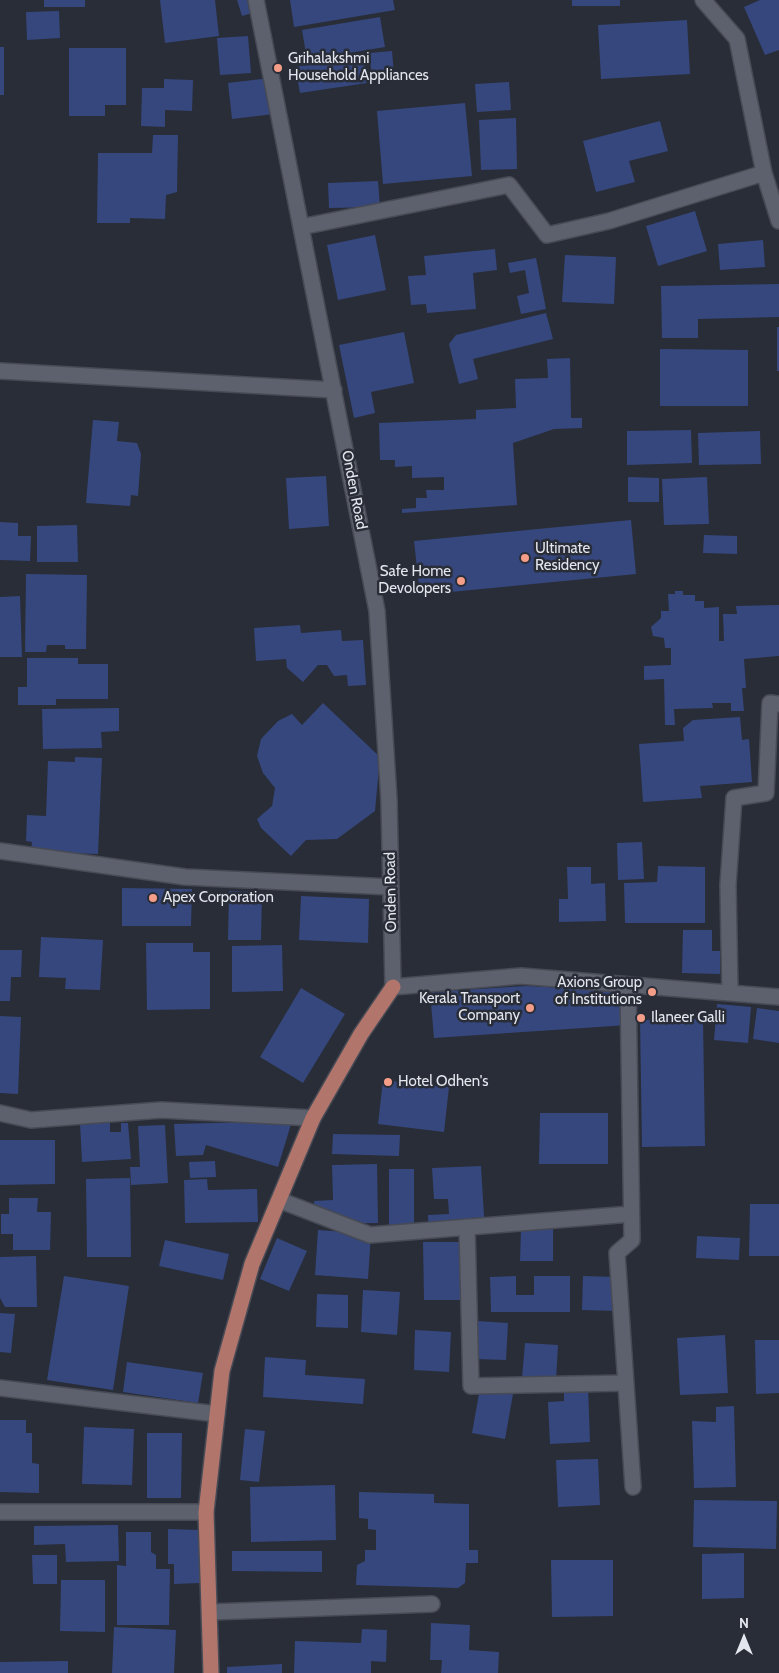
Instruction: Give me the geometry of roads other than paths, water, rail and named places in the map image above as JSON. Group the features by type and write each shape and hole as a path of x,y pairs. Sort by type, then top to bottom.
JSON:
{"main road":[{"path":"212,1673 206,1512 222,1371 252,1264 313,1118 361,1034 393,987"}],"street":[{"name":"Onden Road","path":"256,0 377,611 389,800 393,987"},
{"path":"703,0 736,39 764,172 779,221"},
{"path":"301,227 509,185 547,235 608,221 764,172"},
{"path":"0,371 334,390"},
{"path":"730,993 728,885 734,798 766,793 770,703 779,704"},
{"path":"0,851 185,877 391,888"},
{"path":"393,987 521,976 779,998"},
{"path":"628,985 632,1240 617,1253 633,1488"},
{"path":"0,1113 31,1120 161,1110 313,1118"},
{"path":"279,1200 370,1235 631,1214"},
{"path":"467,1227 471,1386 626,1383"},
{"path":"0,1388 218,1414"},
{"path":"0,1512 206,1512"},
{"path":"211,1612 432,1604"}],"place":[{"name":"Grihalakshmi Household Appliances","path":"278,68"},
{"name":"Ultimate Residency","path":"525,558"},
{"name":"Safe Home Devolopers","path":"461,581"},
{"name":"Apex Corporation","path":"153,898"},
{"name":"Axions Group of Institutions","path":"652,992"},
{"name":"Kerala Transport Company","path":"530,1008"},
{"name":"Ilaneer Galli","path":"641,1018"},
{"name":"Hotel Odhen's","path":"388,1082"}]}
